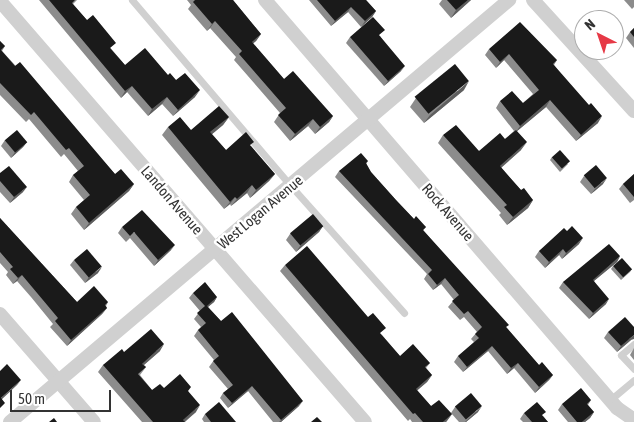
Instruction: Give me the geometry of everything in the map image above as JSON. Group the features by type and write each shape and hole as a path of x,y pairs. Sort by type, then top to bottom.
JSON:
{"street":[{"name":"Rock Avenue","path":"265,0 610,400 634,420"},
{"name":"West Logan Avenue","path":"10,422 369,121 509,0"},
{"path":"533,0 634,111"},
{"name":"Landon Avenue","path":"0,1 365,422"},
{"path":"0,314 94,422"}],"lane":[{"path":"132,0 291,186 404,313"},
{"path":"634,344 621,354 634,369"},
{"path":"610,400 634,380"}],"building":[{"path":"49,0 75,0 72,3 87,20 93,15 116,43 110,48 125,65 145,48 168,75 170,73 176,80 185,73 200,90 178,110 167,97 152,109 132,86 125,91"},
{"path":"195,0 233,0 261,34 252,42 284,79 293,71 333,116 320,127 313,119 295,134 278,115 286,108 239,54 242,51 215,21 212,24 193,2"},
{"path":"317,0 366,0 376,11 365,21 351,7 335,21"},
{"path":"447,0 468,0 456,10"},
{"path":"373,17 385,30 379,35 405,66 388,81 350,37"},
{"path":"520,22 557,60 553,64 589,105 591,103 602,116 581,135 550,100 520,126 500,101 512,91 523,103 539,90 509,54 500,62 489,49"},
{"path":"634,28 634,37 630,32"},
{"path":"0,41 5,46 1,50 15,66 20,62 115,174 121,169 134,184 89,223 76,207 90,195 73,175 84,166 69,148 66,150 34,112 31,115 0,83"},
{"path":"455,64 469,81 428,114 415,97"},
{"path":"219,106 229,117 210,132 226,150 246,132 254,142 250,145 275,174 256,190 252,185 237,199 235,197 230,202 168,127 180,117 191,130"},
{"path":"456,125 479,151 500,133 505,139 516,130 527,142 500,166 521,190 524,188 533,200 513,217 504,207 507,205 443,135"},
{"path":"17,130 27,142 15,153 5,140"},
{"path":"560,150 570,161 562,169 552,157"},
{"path":"361,153 368,161 366,163 371,172 414,219 416,216 426,227 423,230 509,325 506,327 539,365 542,362 553,375 539,387 518,363 511,368 492,346 467,367 458,356 479,338 475,334 482,327 468,311 464,314 452,301 459,295 445,278 437,285 428,274 432,270 339,171"},
{"path":"596,165 607,178 595,188 584,175"},
{"path":"9,166 27,187 14,197 0,181 0,173"},
{"path":"634,174 634,197 623,184"},
{"path":"142,210 175,245 158,260 134,232 130,236 122,227"},
{"path":"313,214 323,226 300,246 290,233"},
{"path":"0,218 77,302 94,286 108,302 105,305 107,308 71,340 55,321 58,318 22,275 18,278 10,269 13,267 0,252"},
{"path":"572,226 583,238 566,253 563,249 549,262 539,251 564,228 567,231"},
{"path":"609,244 620,256 593,280 609,299 593,313 563,282"},
{"path":"307,246 368,317 373,313 386,328 380,333 400,356 413,344 430,363 425,367 432,375 416,389 431,406 439,400 452,414 443,422 423,422 415,413 413,414 285,265"},
{"path":"87,249 102,267 89,278 74,260"},
{"path":"622,258 632,269 623,277 613,266"},
{"path":"205,282 217,297 207,306 221,321 232,312 303,401 281,420 252,386 232,403 223,393 233,385 213,361 219,356 198,330 206,323 197,313 205,306 193,293"},
{"path":"625,317 634,327 634,335 621,346 608,332"},
{"path":"151,329 164,344 142,364 146,367 138,374 152,390 160,384 164,388 180,374 191,387 188,391 200,405 183,420 185,422 153,422 103,365 122,349 124,352"},
{"path":"7,364 21,380 1,398 5,403 0,408 0,371"},
{"path":"581,388 591,400 587,404 594,412 582,422 577,422 562,404"},
{"path":"471,393 482,406 466,420 455,406"},
{"path":"219,402 236,422 211,422 205,414"},
{"path":"537,402 546,412 542,415 548,422 532,422 524,413"},
{"path":"317,417 322,422 311,422"},
{"path":"54,418 57,422 49,422"}]}
